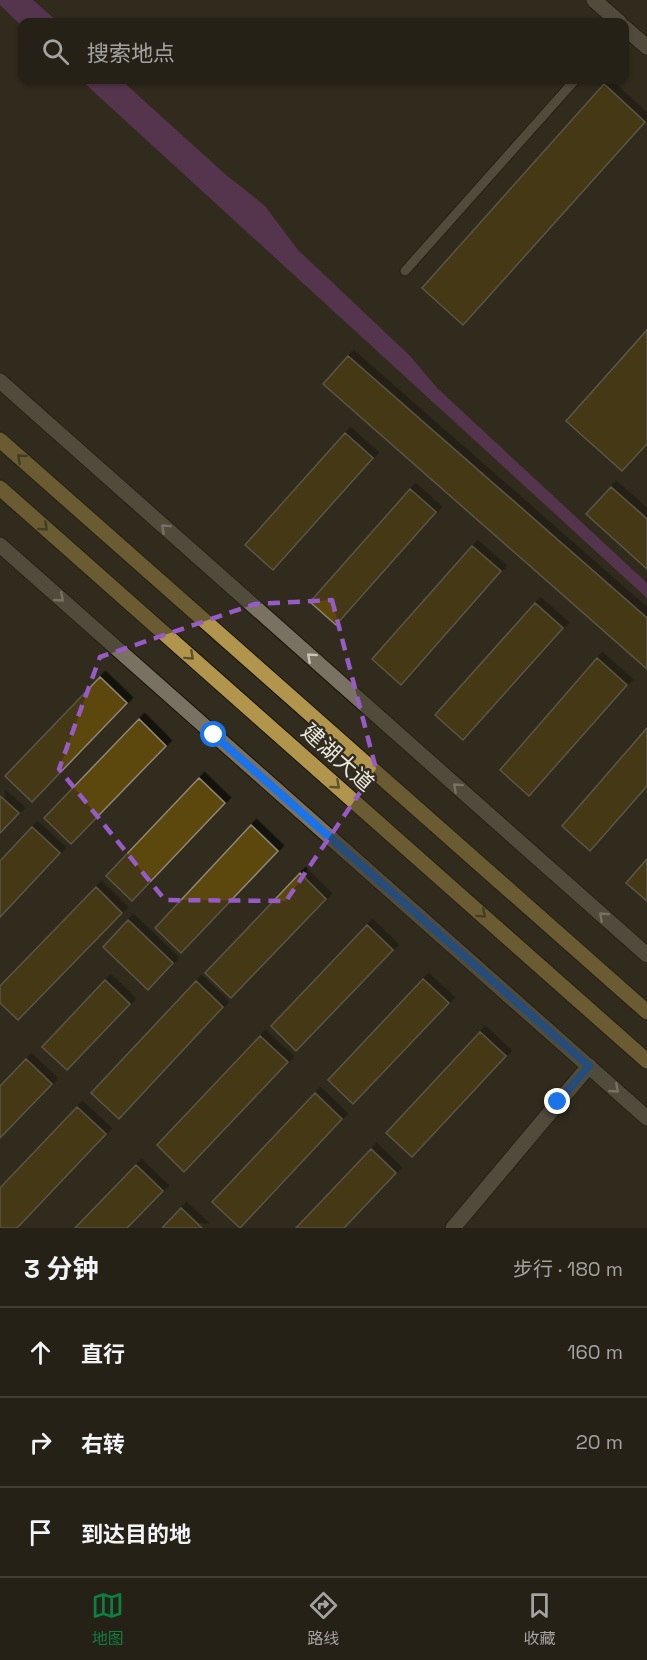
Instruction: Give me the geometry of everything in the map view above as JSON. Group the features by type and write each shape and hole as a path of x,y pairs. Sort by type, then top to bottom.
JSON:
{"main road":[{"name":"建湖大道","path":"0,440 647,1012"},
{"name":"建湖大道","path":"0,488 647,1061"}],"street":[{"path":"594,0 614,18"},
{"path":"629,31 647,47"},
{"path":"0,381 647,955"},
{"path":"0,545 647,1118"},
{"path":"453,1228 589,1066"}],"lane":[{"path":"405,271 571,84"}],"highlighted area":[{"path":"332,600 376,769 286,901 165,900 59,769 100,657 255,604"}],"shaded area":[{"path":"0,0 33,0 53,18 18,18 18,22 0,5"},
{"path":"85,84 125,84 226,175 265,206 298,250 410,356 437,388 647,583 647,598"}],"building":[{"path":"604,84 645,122 463,325 422,288"},
{"path":"647,330 647,444 622,471 566,421"},
{"path":"348,356 647,618 647,669 323,384"},
{"path":"345,433 373,458 273,570 245,545"},
{"path":"611,487 647,519 647,569 586,514"},
{"path":"410,489 436,512 336,625 310,602"},
{"path":"472,546 501,571 401,685 372,659"},
{"path":"535,603 563,628 463,740 435,715"},
{"path":"597,658 627,685 529,796 500,770"},
{"path":"100,677 127,703 32,802 5,776"},
{"path":"139,719 166,746 71,844 44,818"},
{"path":"647,728 647,786 590,851 562,826"},
{"path":"199,778 225,803 132,901 106,876"},
{"path":"0,796 19,813 0,833"},
{"path":"251,825 278,851 181,953 155,928"},
{"path":"32,827 60,853 0,917 0,861"},
{"path":"647,859 647,901 626,883"},
{"path":"300,873 326,899 231,998 205,973"},
{"path":"96,887 122,913 18,1020 0,1003 0,986"},
{"path":"128,920 173,963 148,990 103,947"},
{"path":"367,925 393,950 296,1051 271,1026"},
{"path":"423,979 449,1003 353,1104 328,1080"},
{"path":"105,980 130,1004 67,1070 42,1047"},
{"path":"196,981 223,1007 119,1119 91,1093"},
{"path":"480,1032 506,1056 412,1157 386,1133"},
{"path":"260,1036 288,1062 184,1172 157,1145"},
{"path":"26,1059 52,1084 0,1138 0,1086"},
{"path":"315,1093 342,1119 240,1228 212,1202"},
{"path":"77,1107 106,1134 17,1228 0,1228 0,1188"},
{"path":"371,1149 396,1173 344,1228 296,1228"},
{"path":"136,1165 163,1191 127,1228 75,1228"},
{"path":"181,1208 202,1228 162,1228"}],"route":[{"path":"214,735 589,1066 558,1102"}]}
